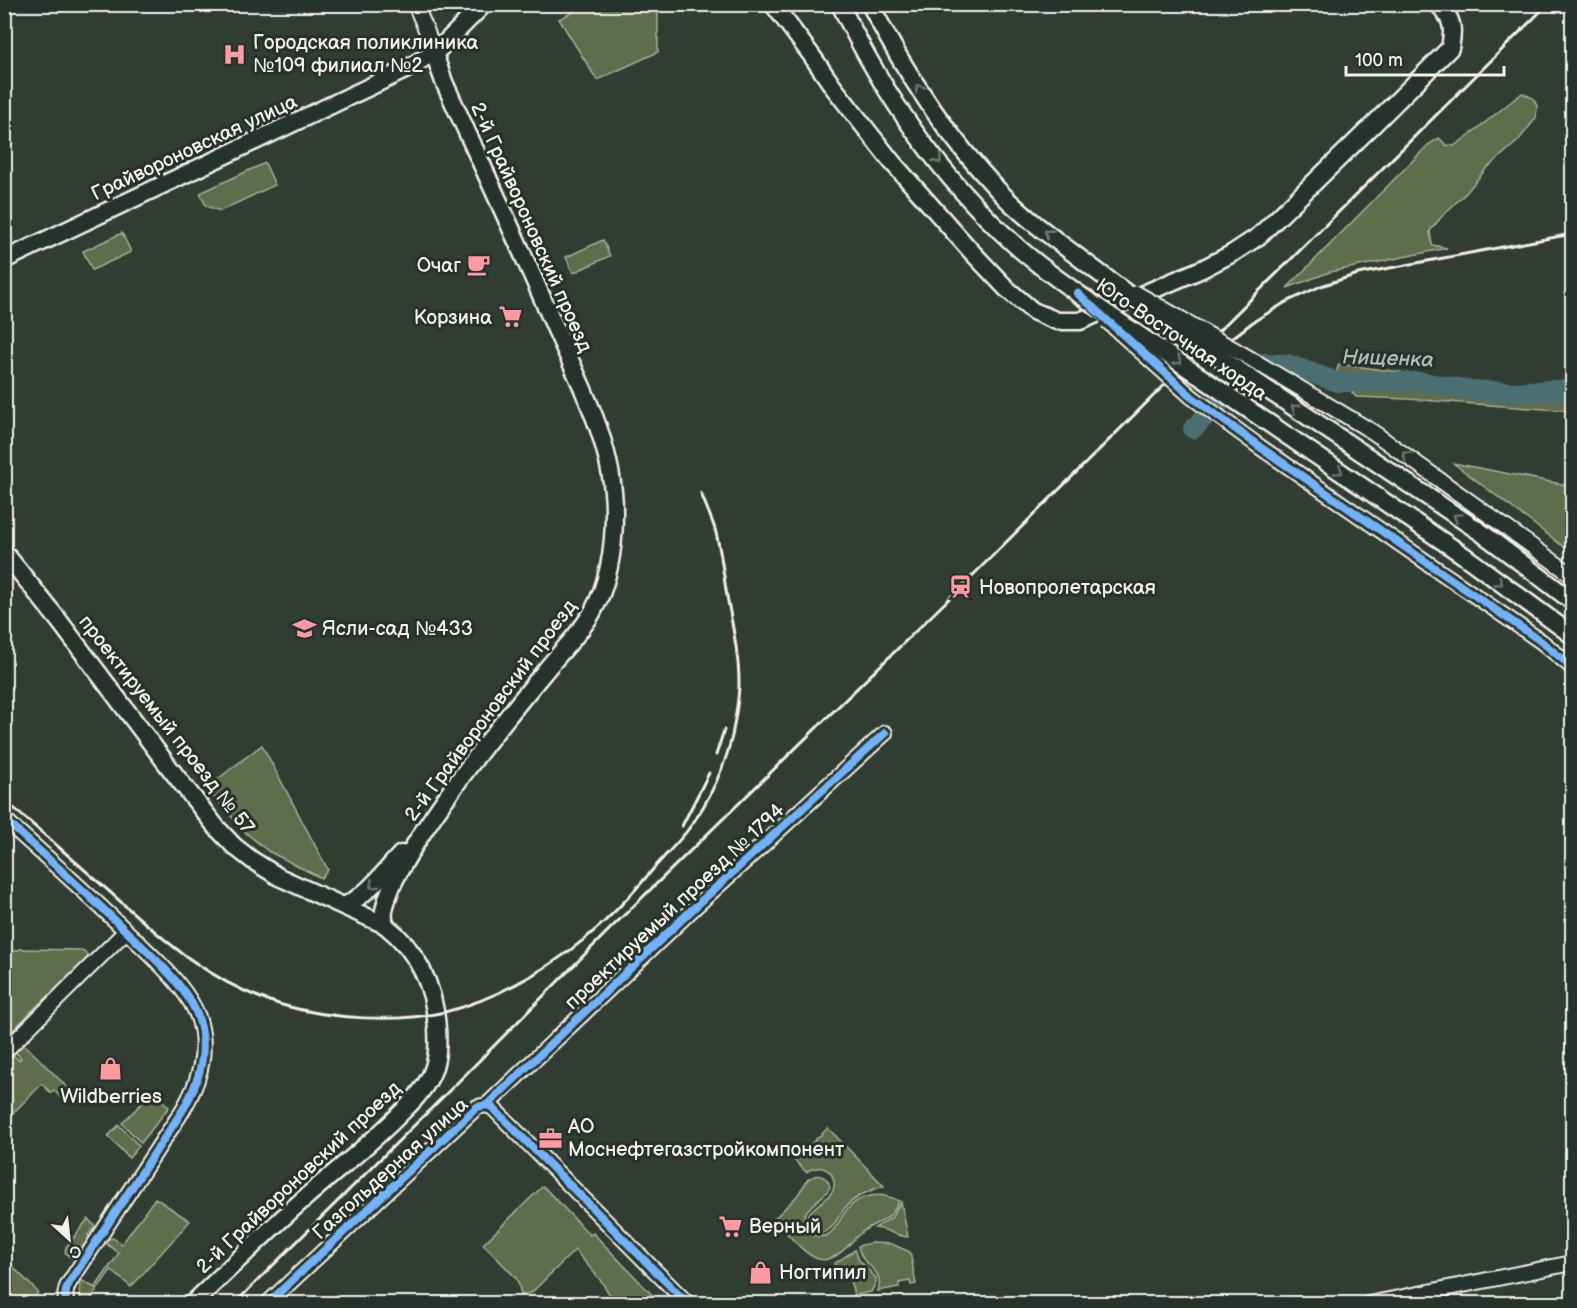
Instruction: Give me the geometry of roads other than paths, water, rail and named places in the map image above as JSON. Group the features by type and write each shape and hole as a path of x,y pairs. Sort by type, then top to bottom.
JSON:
{"main road":[{"name":"Грайвороновская улица","path":"4,260 407,69 434,53 484,4"},
{"path":"773,4 834,88 892,162 1007,289 1033,311 1057,321 1080,321 1202,269 1233,253 1258,236 1450,48 1453,33 1450,18 1438,4"},
{"name":"Юго-Восточная хорда","path":"840,4 871,64 924,143 954,182 1013,243 1077,293 1463,555 1572,635"},
{"name":"Юго-Восточная хорда","path":"870,4 908,70 969,157 999,191 1034,222 1153,313 1482,533 1572,601"},
{"name":"2-й Грайвороновский проезд","path":"192,1304 299,1203 394,1120 418,1096 431,1075 437,1055 436,1014 432,991 422,969 408,948 385,925 384,912 396,878 426,827 489,742 593,611 607,576 613,547 613,486 601,432 542,296 444,82 434,53"},
{"name":"проектируемый проезд № 57","path":"4,552 222,833 246,856 272,873 385,925"},
{"path":"344,906 375,884 426,827"}],"street":[{"path":"415,4 434,53"},
{"path":"1094,269 1373,432 1572,575"},
{"path":"1077,293 1192,397 1260,447 1542,642 1572,667"},
{"name":"проектируемый проезд № 1794","path":"487,1105 697,904 885,733"},
{"path":"4,819 146,949 188,997 203,1036 204,1053 194,1090 66,1288 67,1304"},
{"path":"4,1052 126,930"},
{"name":"Газгольдерная улица","path":"267,1304 477,1107 487,1105 493,1108 688,1304"},
{"path":"1369,1304 1572,1263"}],"waterway":[{"name":"Нищенка","path":"1193,429 1237,385 1266,363 1287,364 1337,382 1422,382 1472,390 1513,392 1572,389"}],"railway":[{"path":"234,1304 611,928 961,587 1548,4"},
{"path":"1222,346 1253,322 1286,302 1321,286 1358,274 1572,234"},
{"path":"4,800 170,944 211,973 257,997 321,1014 364,1018 406,1018 445,1012 487,998 549,965 610,916 686,832 704,806 721,772 734,723 739,672 718,543 701,493"},
{"path":"716,755 724,730"},
{"path":"682,826 709,773"}],"place":[{"name":"Городская поликлиника №109 филиал №2","path":"235,54"},
{"name":"Очаг","path":"479,265"},
{"name":"Корзина","path":"510,317"},
{"name":"Новопролетарская","path":"961,587"},
{"name":"Ясли-сад №433","path":"304,628"},
{"name":"Wildberries","path":"111,1068"},
{"name":"АО Моснефтегазстройкомпонент","path":"550,1138"},
{"name":"Верный","path":"731,1226"},
{"name":"Ногтипил","path":"761,1272"}]}
